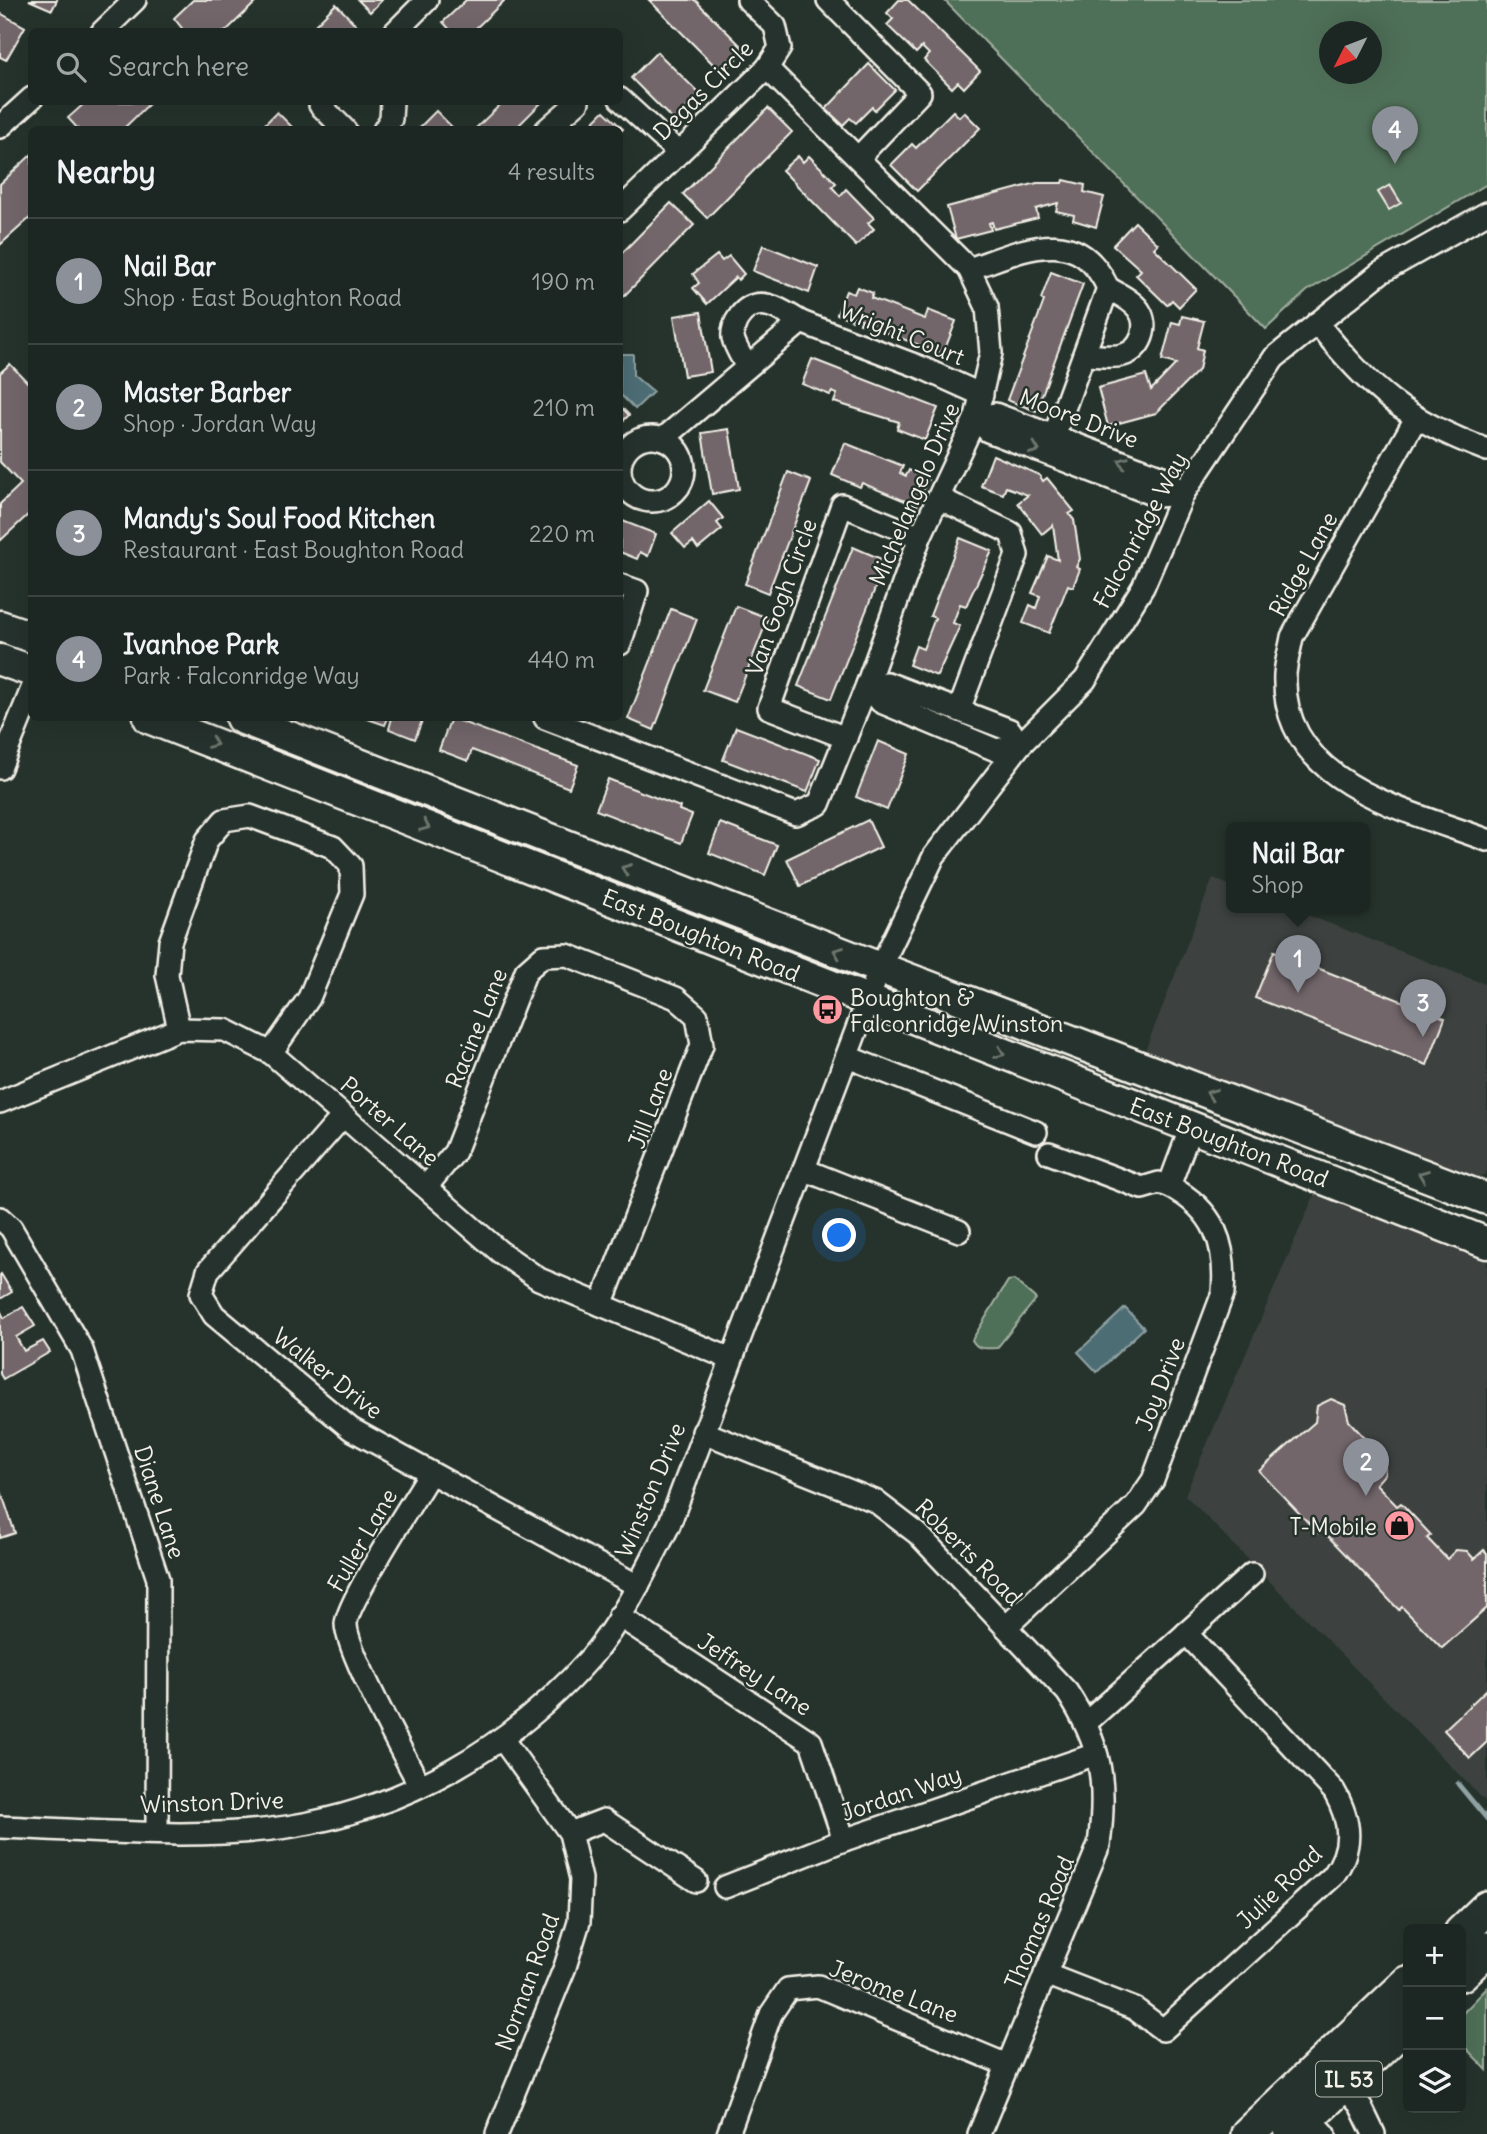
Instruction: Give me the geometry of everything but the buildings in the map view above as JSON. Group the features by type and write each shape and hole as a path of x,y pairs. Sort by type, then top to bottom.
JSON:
{"main road":[{"path":"0,625 28,636"},
{"path":"0,660 28,670"},
{"name":"East Boughton Road","path":"157,721 1191,1127 1485,1237"},
{"name":"East Boughton Road","path":"249,721 880,968 1487,1199"},
{"path":"1466,1928 1487,1908"},
{"path":"1466,1969 1487,1950"},
{"name":"IL 53","path":"1248,2134 1303,2120 1333,2075 1405,1987"},
{"name":"IL 53","path":"1333,2075 1403,2027"}],"street":[{"path":"106,28 135,0"},
{"path":"399,28 427,0"},
{"name":"Degas Circle","path":"623,207 766,68 780,48 775,26 748,0"},
{"path":"828,0 920,93 858,158"},
{"name":"Michelangelo Drive","path":"563,721 592,726 796,814 819,804 867,685 920,537 941,499 976,417 991,353 987,307 969,269 766,68"},
{"path":"0,127 28,102"},
{"path":"623,102 679,153"},
{"path":"320,105 341,126"},
{"path":"387,126 391,119 392,105"},
{"path":"551,126 575,105"},
{"name":"Falconridge Way","path":"880,968 934,856 1020,745 1085,680 1143,587 1183,494 1274,358 1380,272 1487,213"},
{"path":"969,269 1032,247 1072,247 1099,267 1108,288 1139,310 1144,327 1143,336 1139,344 1124,355 1084,355"},
{"path":"1054,436 1108,288"},
{"name":"Wright Court","path":"747,368 733,338 738,318 746,310 766,304 776,306 802,322 920,367 982,395"},
{"name":"Wright Court","path":"663,439 802,322"},
{"path":"1317,323 1383,396 1415,419 1487,450"},
{"name":"Moore Drive","path":"976,417 995,414 1165,478 1183,494"},
{"name":"Moore Drive","path":"976,417 988,431 1157,496 1183,494"},
{"name":"Ridge Lane","path":"1415,419 1293,637 1285,674 1290,712 1306,747 1332,775 1365,794 1487,840"},
{"path":"941,499 1011,533 1017,555 959,710"},
{"name":"Van Gogh Circle","path":"846,738 769,708 842,505 920,537"},
{"path":"623,586 637,592 623,635"},
{"path":"887,683 1010,730 1020,745 996,750 881,702 867,685 887,683"},
{"path":"0,768 28,699"},
{"path":"179,1029 167,975 170,942 207,840 224,820 250,816 333,847 351,866 352,894 309,998 271,1053"},
{"name":"Racine Lane","path":"426,1187 455,1152 526,971 543,956 567,955 614,972"},
{"name":"Winston Drive","path":"0,1827 225,1832 287,1827 354,1811 420,1786 503,1740 592,1656 638,1586 669,1524 880,968"},
{"name":"Jill Lane","path":"601,1306 702,1045 697,1016 676,998 614,972"},
{"name":"Porter Lane","path":"0,1102 179,1029 225,1030 271,1053 500,1252 539,1279 731,1359"},
{"path":"848,1057 1036,1132"},
{"name":"Walker Drive","path":"343,1116 208,1271 201,1294 214,1315 351,1429 638,1586"},
{"path":"1049,1153 1142,1188 1159,1183 1169,1186 1191,1127"},
{"path":"805,1170 959,1231"},
{"name":"Joy Drive","path":"1006,1627 1136,1505 1147,1488 1218,1306 1225,1266 1221,1240 1207,1216 1188,1195 1169,1186"},
{"name":"Diane Lane","path":"0,1218 11,1228 82,1350 158,1579 157,1831"},
{"name":"Roberts Road","path":"703,1432 875,1501 918,1534 1067,1692 1087,1722"},
{"name":"Fuller Lane","path":"420,1786 353,1649 346,1624 356,1599 430,1473"},
{"path":"1087,1722 1252,1574"},
{"name":"Jeffrey Lane","path":"620,1616 811,1742 844,1840"},
{"name":"Julie Road","path":"1045,1974 1135,2009 1163,2031 1333,1876 1345,1860 1349,1836 1347,1813 1334,1791 1186,1633"},
{"name":"Thomas Road","path":"979,2134 1099,1845 1105,1799 1087,1722"},
{"name":"Norman Road","path":"497,2134 565,1967 579,1922 581,1879 570,1833 503,1740"},
{"name":"Jordan Way","path":"725,1886 844,1840 1096,1754"},
{"path":"570,1833 604,1820 696,1881"},
{"name":"Jerome Lane","path":"728,2134 771,2014 788,1989 818,1986 1007,2065"},
{"path":"1333,2075 1360,2105 1374,2134"}],"shaded area":[{"path":"1213,878 1226,884 1226,913 1302,913 1487,985 1487,1171 1484,1175 1466,1182 1143,1056"},
{"path":"1316,1191 1487,1262 1487,1803 1185,1495"}],"green space":[{"path":"944,0 1487,0 1487,184 1307,291 1266,329"},
{"path":"1014,1280 1036,1299 997,1348 977,1346 972,1340 1008,1281"},
{"path":"1487,1988 1487,2070 1466,2048 1466,2010"}],"water":[{"path":"623,354 633,354 633,375 653,392 635,409 623,397"},
{"path":"1125,1308 1144,1328 1097,1372 1078,1352"}],"waterway":[{"path":"1458,1784 1487,1819"}],"place":[{"name":"Ivanhoe Park","path":"1395,164"},
{"name":"Nail Bar","path":"1298,993"},
{"name":"Boughton & Falconridge/Winston","path":"827,1010"},
{"name":"Mandy's Soul Food Kitchen","path":"1423,1037"},
{"name":"Master Barber","path":"1366,1496"},
{"name":"T-Mobile","path":"1400,1526"}]}
